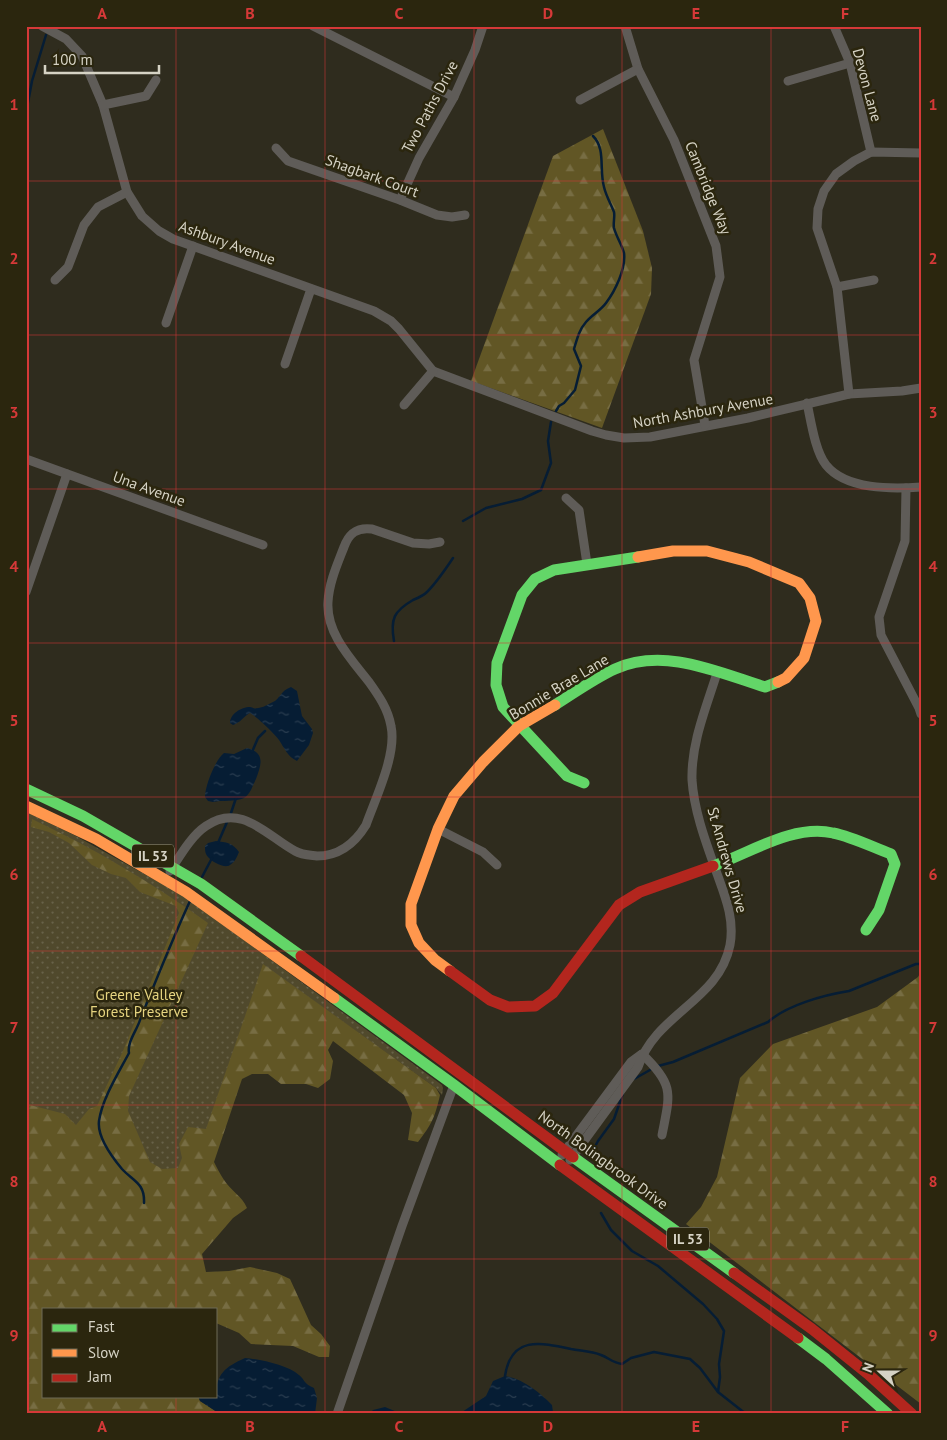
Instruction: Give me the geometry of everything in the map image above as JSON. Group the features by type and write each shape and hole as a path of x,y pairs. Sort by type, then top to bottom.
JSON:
{"main road":[{"name":"Bonnie Brae Lane","path":"584,783 567,776 519,726 503,707 496,685 497,663 522,595 535,580 554,570 587,564 673,551 706,551 749,562 799,583 810,598 816,621 804,658 786,678 765,687 694,665 671,660 636,663 615,669 519,726 483,762 454,796 438,829 411,904 410,925 419,943 435,960 490,1000 508,1007 535,1006 553,994 619,905 640,892 732,859 762,845 806,831 815,831 833,833 891,854 895,864 879,910 866,930"},
{"name":"IL 53","path":"26,789 83,816 172,868"},
{"name":"IL 53","path":"26,806 96,840 165,879"},
{"name":"North Bolingbrook Drive","path":"172,868 201,884 812,1330 868,1374 912,1414"},
{"name":"North Bolingbrook Drive","path":"165,879 454,1085 560,1166 826,1360 888,1414"}],"street":[{"name":"Ashbury Avenue","path":"42,26 66,39 82,56 103,106 127,192 136,208 152,226 173,239 367,308 391,321 408,338 433,371"},
{"path":"313,26 454,97"},
{"name":"Two Paths Drive","path":"400,200 419,158 454,97 475,50 482,26"},
{"name":"Cambridge Way","path":"625,26 638,69 674,140 716,246 720,277 694,360 705,425"},
{"name":"Devon Lane","path":"834,26 850,63 871,152"},
{"path":"788,81 850,63"},
{"path":"580,100 638,69"},
{"path":"103,106 146,96 156,80"},
{"name":"Shagbark Court","path":"276,148 288,161 444,217 452,218 465,215"},
{"path":"849,394 837,287 817,228 818,209 824,191 836,174 854,161 871,152 921,153"},
{"path":"55,280 68,267 84,225 98,207 127,192"},
{"path":"166,323 193,246"},
{"path":"837,287 874,280"},
{"path":"285,364 311,289"},
{"path":"404,405 433,371"},
{"name":"North Ashbury Avenue","path":"433,371 529,408 614,437 634,438 650,437 792,408 806,403 849,394 921,388"},
{"path":"806,403 819,451 826,465 836,474 854,484 906,488 921,487"},
{"name":"Una Avenue","path":"26,459 263,545"},
{"path":"26,592 67,474"},
{"path":"906,488 905,541 879,617 881,636 921,714"},
{"path":"566,498 579,510 587,564"},
{"path":"165,879 200,831 210,824 222,820 239,819 253,823 293,850 309,855 325,856 334,854 346,848 360,835 366,825 391,752 392,728 385,706 334,633 328,610 330,588 347,539 355,530 372,529 413,543 440,542"},
{"name":"St Andrews Drive","path":"560,1166 638,1067 642,1054 666,1023 712,983 728,954 731,932 730,910 698,814 692,780 694,744 717,673"},
{"path":"438,829 483,852 497,865"},
{"path":"642,1054 663,1076 668,1090 668,1103 662,1135"},
{"path":"337,1414 402,1226 454,1085"}],"green space":[{"path":"603,129 643,231 652,268 651,294 602,428 471,381 553,156"},
{"name":"Greene Valley Forest Preserve","path":"26,812 74,835 182,895 442,1085 443,1088 442,1095 436,1088 270,970 154,1308 42,1308 42,1398 26,1414"},
{"path":"32,819 78,842 166,894 208,923 129,1096 128,1111 150,1162 162,1169 178,1168 182,1158 179,1144 188,1127 206,1129 263,964 436,1088 440,1095 432,1120 418,1142 408,1140 412,1113 404,1095 333,1041 328,1050 333,1061 330,1079 318,1088 306,1084 281,1084 268,1074 252,1074 242,1079 214,1162 224,1180 247,1208 233,1218 202,1254 206,1272 229,1271 250,1267 277,1273 290,1279 311,1325 330,1346 329,1357 319,1357 293,1346 251,1344 239,1333 218,1324 218,1308 42,1308 42,1398 199,1398 200,1401 220,1414 26,1414 26,1104 65,1114 76,1125 89,1109 97,1106 123,1051 179,913 176,906 140,892 126,878 111,874 92,865 69,843 49,832 31,827"},
{"path":"921,972 921,1404 686,1224 701,1207 717,1177 740,1078 773,1044 877,1007 918,977"}],"water":[{"path":"291,687 297,691 302,716 313,733 309,745 297,761 288,755 274,734 250,713 233,725 230,723 234,714 240,710 247,707 266,706"},
{"path":"247,748 260,756 256,779 248,795 237,800 208,801 205,797 207,786 214,767 221,756 224,753 234,754"},
{"path":"216,841 229,844 239,852 235,861 230,865 219,864 206,855 205,846"},
{"path":"245,1358 281,1365 294,1371 314,1388 317,1398 315,1414 220,1414 200,1401 199,1398 218,1398 218,1382 220,1377 232,1365"},
{"path":"505,1376 518,1380 536,1391 552,1405 553,1412 551,1414 459,1414 486,1396 493,1381"},
{"path":"385,1407 402,1414 369,1414 373,1410"}],"waterway":[{"path":"26,113 32,81 46,35"},
{"path":"556,411 575,390 581,366 574,349 580,331 609,298 619,280 624,259 624,253 614,228 614,212 606,194 600,147 593,136"},
{"path":"463,521 486,508 522,499 541,490 551,463 548,441 551,422"},
{"path":"394,641 393,621 395,616 401,608 427,592 453,558"},
{"path":"252,752 258,738 265,731"},
{"path":"231,813 236,798"},
{"path":"218,843 227,822"},
{"path":"202,877 212,858"},
{"path":"144,1203 143,1191 138,1183 122,1169 106,1146 100,1134 99,1121 107,1095 129,1053 131,1040 190,901"},
{"path":"658,1066 673,1062 768,1022 795,1006 817,998 849,991 916,964 921,964"},
{"path":"634,1079 650,1070"},
{"path":"591,1154 614,1119 623,1093"},
{"path":"601,1213 611,1230 632,1251 658,1266 703,1304 717,1319 724,1331 719,1364 718,1392"},
{"path":"505,1376 508,1363 513,1354 520,1348 529,1345 548,1345 590,1352 622,1364 631,1358 654,1352 690,1359 700,1368 718,1392 746,1414"}],"traffic: fast":[{"path":"584,783 567,776 503,707 496,685 497,663 522,595 535,579 554,570 638,557"},
{"path":"555,705 592,681 615,669 652,660 690,664 765,687 778,682"},
{"path":"26,789 83,816 201,884 301,956"},
{"path":"713,866 772,841 787,836 818,831 848,837 891,854 895,864 879,910 866,930"},
{"path":"334,998 560,1165"},
{"path":"573,1157 734,1273"},
{"path":"798,1338 826,1359 888,1414"}],"traffic: slow":[{"path":"638,557 673,551 707,551 749,562 799,583 810,598 816,621 804,658 786,678 778,682"},
{"path":"450,971 435,960 419,943 411,925 411,904 438,829 454,796 483,762 519,726 555,705"},
{"path":"26,806 96,839 186,892 334,998"}],"traffic: jam":[{"path":"450,971 490,1000 508,1007 535,1006 553,993 619,905 640,892 713,866"},
{"path":"301,956 573,1157"},
{"path":"560,1165 798,1338"},
{"path":"734,1273 812,1329 868,1374 912,1414"}]}
